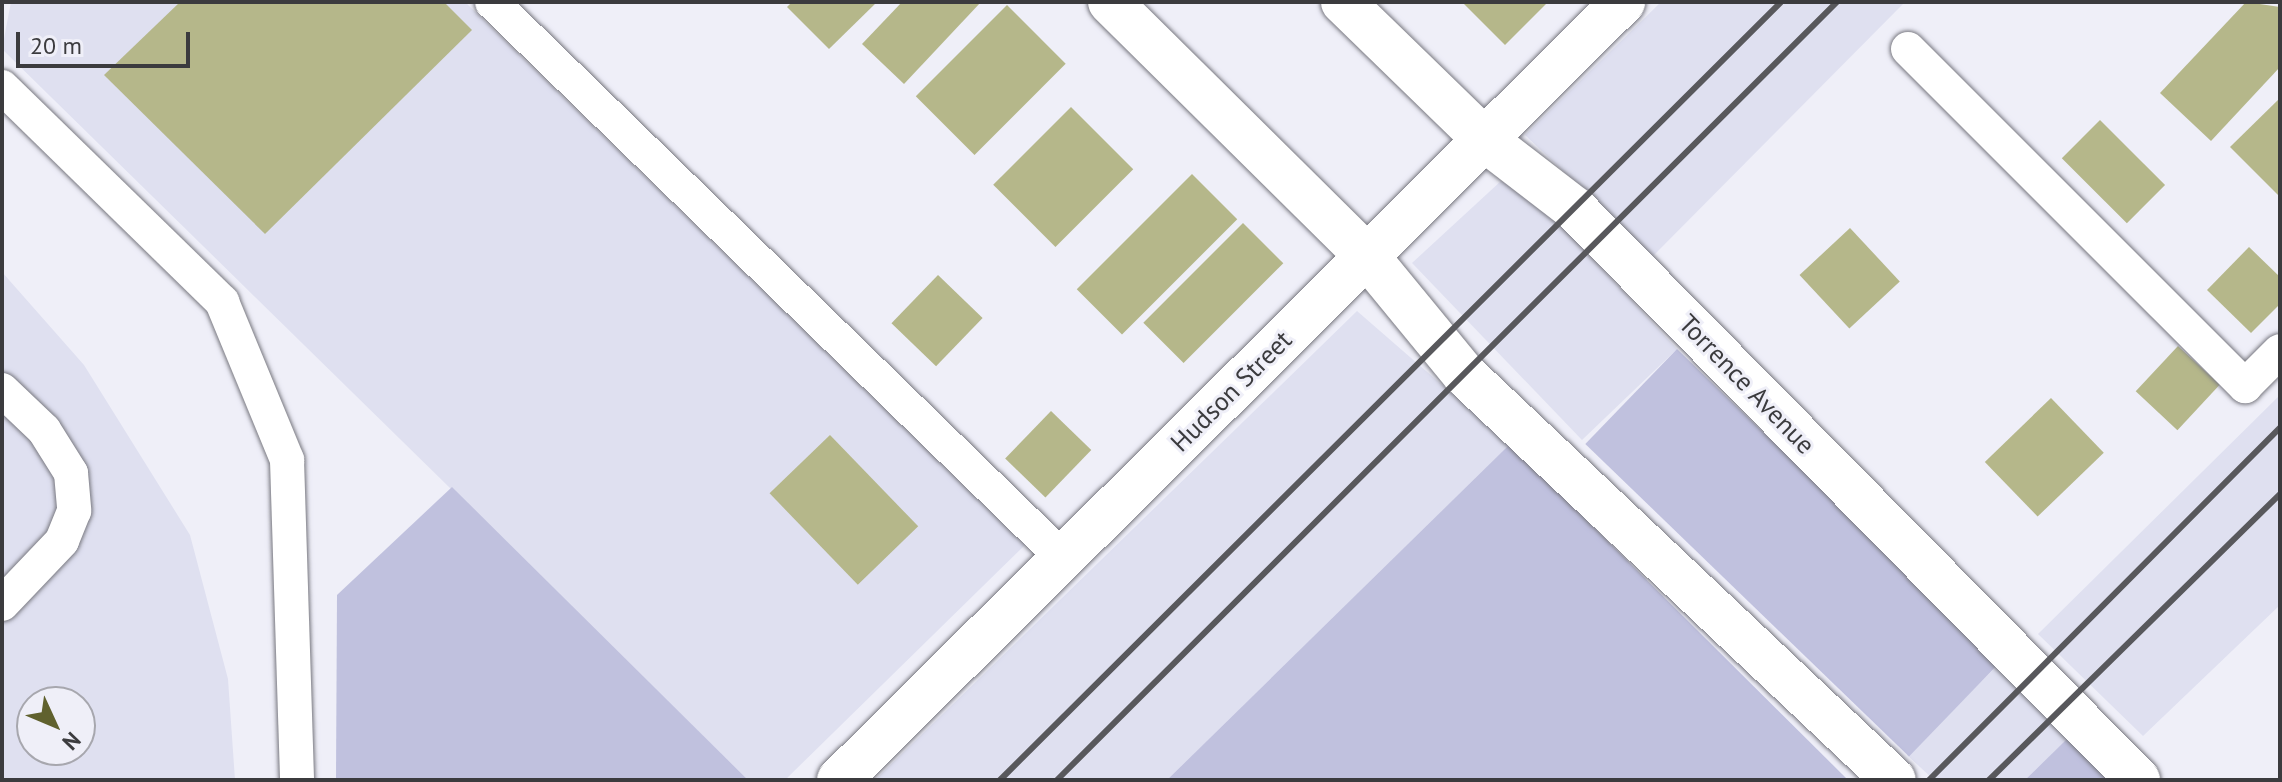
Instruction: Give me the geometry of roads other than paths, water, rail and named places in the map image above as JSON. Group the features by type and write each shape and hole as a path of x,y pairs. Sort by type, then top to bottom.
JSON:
{"street":[{"path":"1110,2 1367,256 1464,374 1894,780"},
{"name":"Torrence Avenue","path":"1343,2 1484,139 1575,209 2138,780"},
{"name":"Hudson Street","path":"839,780 1623,2"}],"lane":[{"path":"492,2 1063,558"},
{"path":"1908,49 2245,386 2280,351"},
{"path":"2,87 222,302 287,460 297,780"},
{"path":"2,390 44,430 71,473 74,511 62,541 2,604"}],"railway":[{"path":"1000,780 1781,2"},
{"path":"1057,780 1837,2"},
{"path":"1929,780 2280,428"},
{"path":"1989,780 2280,494"}]}
